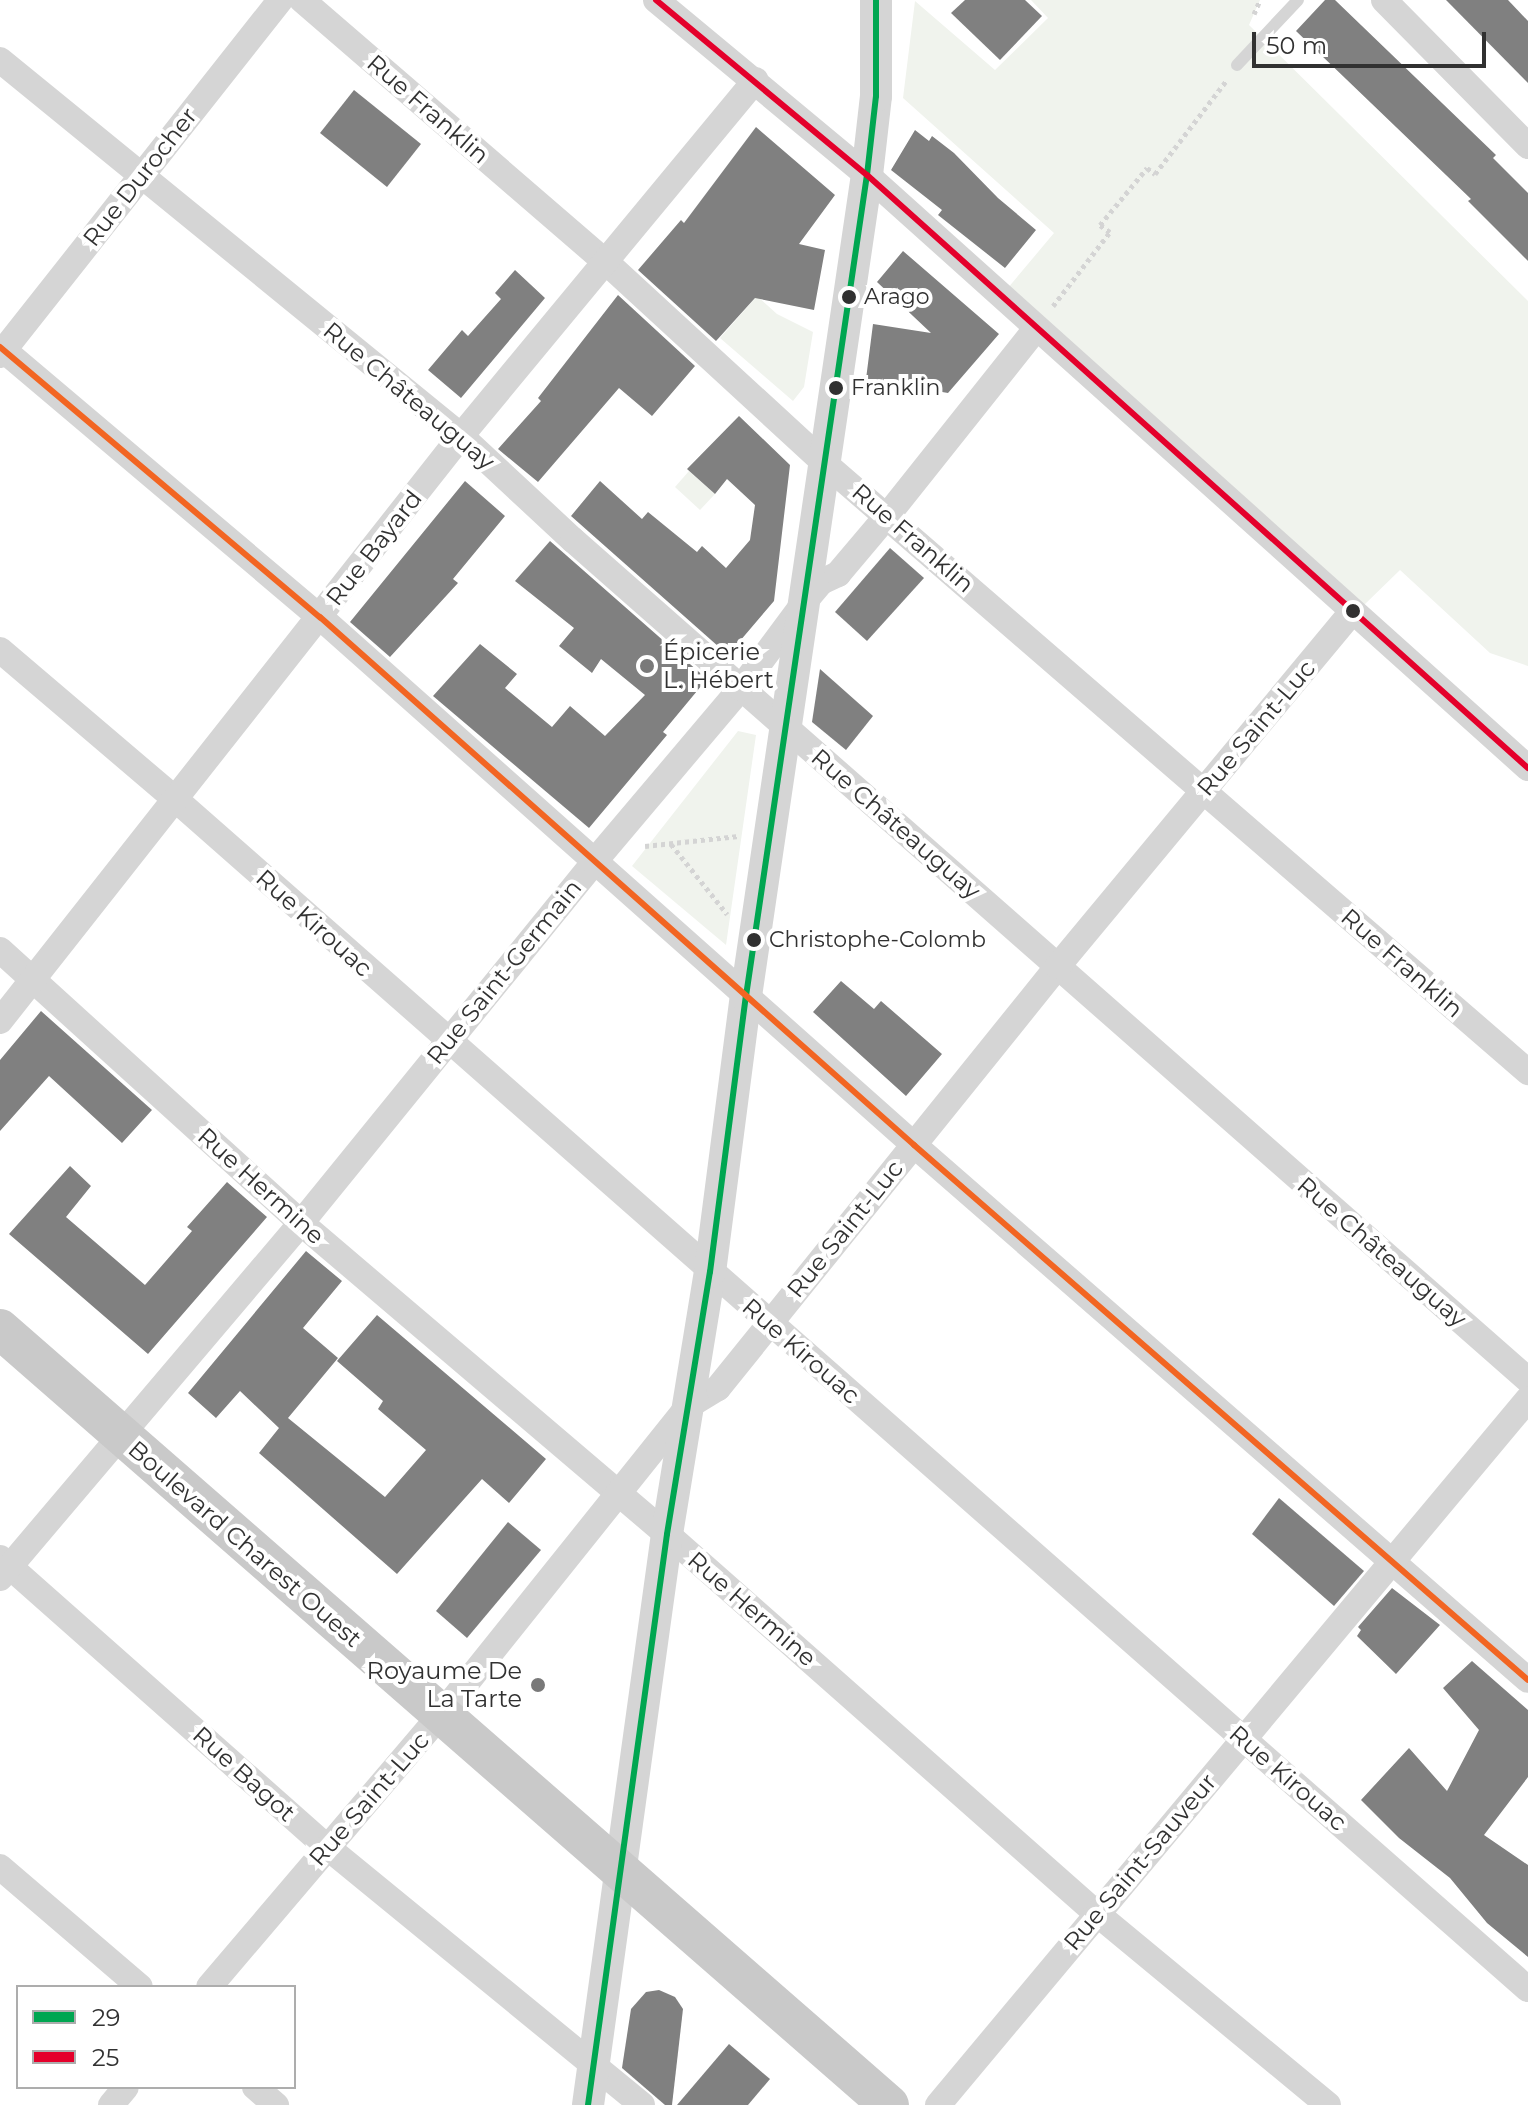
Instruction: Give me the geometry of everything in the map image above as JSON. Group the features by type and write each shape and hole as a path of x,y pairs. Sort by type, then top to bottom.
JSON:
{"main road":[{"name":"Boulevard Charest Ouest","path":"0,1329 889,2105"}],"street":[{"name":"Rue Durocher","path":"1,351 280,0"},
{"name":"Rue Franklin","path":"302,0 607,263 822,461 1528,1072"},
{"path":"656,0 1041,321 1352,612 1528,768"},
{"path":"588,2105 667,1534 710,1272 746,996 806,600 822,461 867,175 876,96 876,0"},
{"path":"1384,0 1528,146"},
{"name":"Rue Châteauguay","path":"0,60 461,436 741,688 1528,1380"},
{"name":"Rue Bayard","path":"0,1021 461,436 607,263 755,80"},
{"name":"Rue Saint-Germain","path":"3,1567 301,1223 594,862 741,688 806,600 821,582 838,574 887,516 1041,321"},
{"path":"1,351 320,617 914,1145 1528,1680"},
{"name":"Rue Saint-Luc","path":"211,1985 440,1716 688,1406 718,1388 1058,966 1352,612"},
{"name":"Rue Kirouac","path":"0,650 174,798 1528,1989"},
{"name":"Rue Hermine","path":"0,950 301,1223 667,1534 1096,1913 1328,2105"},
{"name":"Rue Saint-Sauveur","path":"938,2105 1528,1399"},
{"name":"Rue Bagot","path":"3,1567 327,1847 642,2105"},
{"path":"0,1867 138,1985"},
{"path":"111,2105 124,2089"},
{"path":"257,2089 276,2105"}],"lane":[{"path":"1237,65 1298,0"}],"path":[{"path":"1041,321 1110,232 1100,225 1147,168 1155,174 1229,77"},
{"path":"640,847 746,835"},
{"path":"670,843 733,922"}],"shaded area":[{"path":"1031,0 1260,0 1249,25 1528,301 1528,666 1490,653 1400,570 1363,606 1007,289 1054,233 903,98 915,1 995,70 1048,18"},
{"path":"757,296 777,314 813,332 804,387 793,401 720,338"},
{"path":"689,471 715,494 700,510 675,487"},
{"path":"738,731 756,735 726,945 632,866"}],"building":[{"path":"965,0 1025,0 1042,16 1000,60 951,13"},
{"path":"1325,0 1335,0 1496,155 1493,158 1528,193 1528,261 1468,201 1471,199 1296,31"},
{"path":"1446,0 1508,0 1528,21 1528,83"},
{"path":"354,90 421,144 387,187 320,133"},
{"path":"756,127 835,195 799,244 825,250 814,310 755,298 716,341 638,270 681,220 684,223"},
{"path":"915,130 929,141 932,136 954,153 998,198 1036,230 1005,268 938,215 942,210 891,170"},
{"path":"903,251 999,334 948,393 866,379 873,324 931,333 877,282"},
{"path":"515,270 545,298 461,398 428,370 462,330 468,336 501,299 495,293"},
{"path":"618,295 695,366 652,416 619,388 538,482 498,449 541,401 538,398"},
{"path":"739,416 790,465 774,601 728,655 571,516 600,481 642,519 648,512 697,552 702,546 726,568 750,540 755,505 727,479 715,494 687,469"},
{"path":"465,481 505,516 453,579 458,583 390,657 350,622"},
{"path":"550,541 707,679 663,732 667,735 589,828 433,696 480,644 517,674 505,688 552,727 570,706 605,736 645,695 601,659 592,673 559,646 574,628 515,581"},
{"path":"890,548 924,578 867,641 835,612"},
{"path":"820,669 873,716 846,750 812,722"},
{"path":"841,981 874,1009 881,1001 942,1054 906,1096 813,1012"},
{"path":"41,1011 152,1110 122,1143 49,1076 0,1131 0,1060"},
{"path":"70,1166 91,1186 66,1217 145,1285 192,1231 187,1227 227,1182 267,1217 148,1354 9,1234"},
{"path":"306,1251 342,1281 303,1328 338,1358 288,1418 385,1497 426,1450 378,1409 383,1401 337,1361 377,1315 546,1459 509,1503 482,1479 397,1574 259,1453 279,1428 240,1391 216,1418 188,1393"},
{"path":"1279,1498 1364,1571 1334,1606 1252,1534"},
{"path":"508,1522 541,1550 467,1638 436,1611"},
{"path":"1392,1588 1440,1625 1396,1674 1357,1636 1361,1630 1358,1627"},
{"path":"1472,1661 1528,1710 1528,1777 1484,1835 1528,1865 1528,1957 1487,1923 1450,1878 1399,1838 1361,1800 1409,1748 1447,1791 1479,1730 1443,1688"},
{"path":"659,1990 675,1997 683,2009 672,2105 665,2105 622,2068 631,2009 646,1992"},
{"path":"729,2044 770,2079 748,2105 677,2105"}],"transit line":[{"name":"25","path":"656,0 867,175 1528,768"},
{"name":"29","path":"588,2105 667,1534 710,1272 746,996 867,175 876,96 876,0"},
{"path":"0,347 320,617 914,1145 1528,1680"}],"place":[{"name":"Arago","path":"849,297"},
{"name":"Franklin","path":"836,388"},
{"name":"Épicerie L. Hébert","path":"647,666"},
{"name":"Christophe-Colomb","path":"754,940"},
{"name":"Royaume De La Tarte","path":"538,1685"}]}
